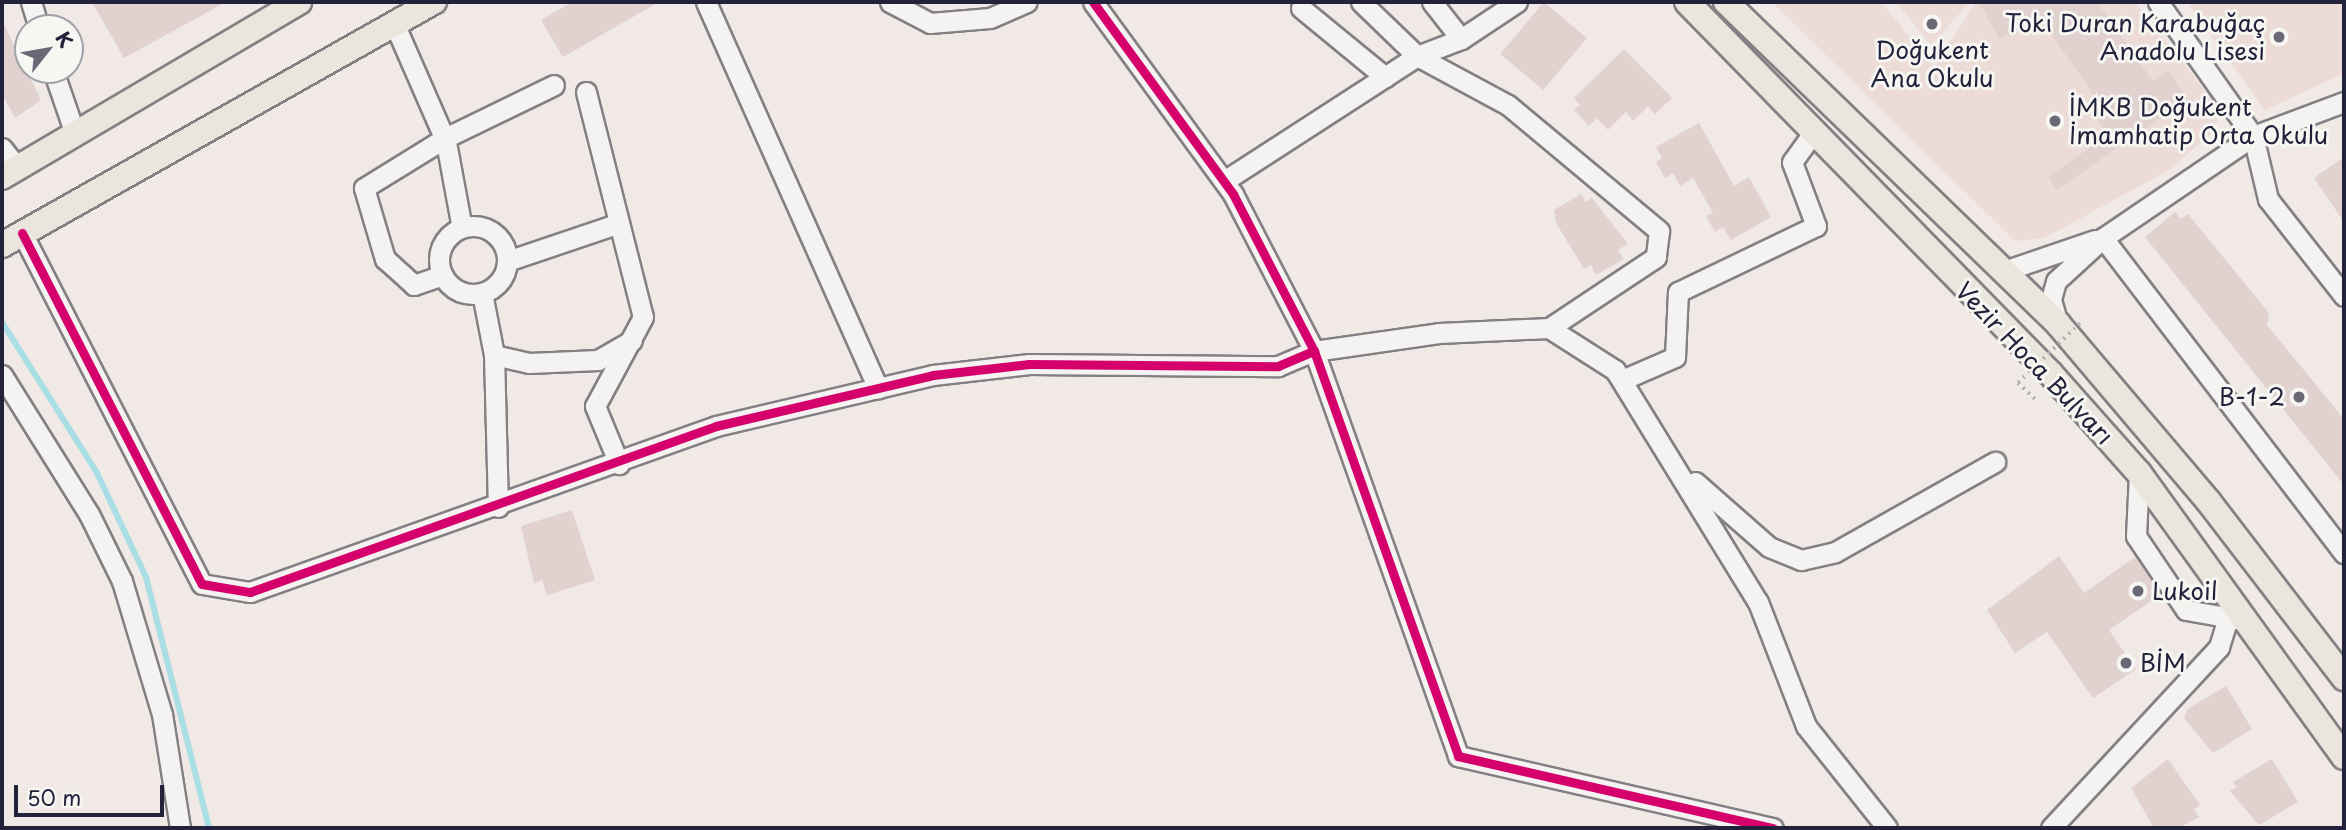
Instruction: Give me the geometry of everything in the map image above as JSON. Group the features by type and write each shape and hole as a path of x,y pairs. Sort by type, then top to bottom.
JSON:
{"main road":[{"path":"7,164 74,131 299,2"},
{"path":"12,239 434,2"},
{"name":"Vezir Hoca Bulvarı","path":"1687,2 2051,374 2138,473 2239,619 2344,757"},
{"name":"Vezir Hoca Bulvarı","path":"1726,2 2004,271 2069,324 2344,678"}],"street":[{"path":"706,2 878,388"},
{"path":"890,2 930,23 990,18 1027,2"},
{"path":"1093,2 1224,181 1314,351 1458,756 1773,828"},
{"path":"1296,5 1321,2"},
{"path":"12,239 202,584 250,592 619,464 716,426 878,388 1029,364 1278,366 1314,351 1438,332 1549,328 1656,257 1659,231 1508,105 1417,56 1361,2"},
{"path":"1432,2 1461,39"},
{"path":"1224,181 1417,56 1461,39 1517,2"},
{"path":"2158,2 2253,136 2268,199 2344,296"},
{"path":"1296,5 1385,77"},
{"path":"394,23 445,138 461,228"},
{"path":"58,84 74,131"},
{"path":"443,275 414,285 385,259 364,188 445,138 554,85"},
{"path":"586,92 643,317 633,340 595,406 619,464"},
{"path":"2069,324 2051,299 2056,281 2103,238 2253,136 2344,102"},
{"path":"1622,380 1675,357 1678,292 1816,226 1792,162 1813,133"},
{"path":"507,261 619,223"},
{"path":"461,228 493,232 507,261 500,281 482,293 459,291 443,275 440,253 461,228"},
{"path":"2004,271 2103,238"},
{"path":"2103,238 2344,553"},
{"path":"482,293 494,355 498,507"},
{"path":"1549,328 1622,380 1681,470 1758,602 1806,726 1886,828"},
{"path":"494,355 529,363 598,360 633,340"},
{"path":"2,375 89,514 122,581 163,714 180,828"},
{"path":"1681,470 1769,547 1801,560 1835,552 1995,463"},
{"path":"2052,828 2219,647 2239,619 2186,610 2136,536 2138,473"}],"path":[{"path":"2036,400 2018,383 2069,324"}],"shaded area":[{"name":"İMKB Doğukent İmamhatip Orta Okulu","path":"1772,2 1881,2 1934,67 1976,2 2135,2 2221,111 2213,132 2169,170 2044,238 2015,241"},
{"name":"Doğukent Ana Okulu","path":"1896,2 1970,2 1931,45"},
{"name":"Toki Duran Karabuğaç Anadolu Lisesi","path":"2187,2 2344,2 2344,73 2265,110"}],"building":[{"path":"92,2 226,2 124,58"},
{"path":"572,2 659,2 563,57 541,20"},
{"path":"1544,2 1587,38 1543,90 1500,54"},
{"path":"1979,2 2097,2 2153,81 2168,70 2188,99 2057,190 2048,177 2108,135 2095,116 2104,109 2041,20 1999,39"},
{"path":"2,20 14,45 14,84 33,84 41,100 15,118 2,94"},
{"path":"1624,49 1672,98 1655,114 1648,106 1633,121 1626,112 1608,130 1597,118 1589,126 1574,110 1580,105 1574,98"},
{"path":"1699,123 1734,186 1749,177 1771,217 1731,240 1723,227 1715,232 1706,216 1713,213 1693,178 1680,186 1673,173 1665,178 1656,162 1662,158 1656,147"},
{"path":"2344,157 2344,222 2314,178"},
{"path":"1581,194 1586,202 1592,198 1628,244 1618,250 1624,259 1596,275 1591,265 1584,269 1556,223 1554,210"},
{"path":"2175,212 2181,219 2188,214 2269,313 2267,325 2344,419 2344,485 2145,237"},
{"path":"572,510 595,580 547,595 542,580 534,583 521,526"},
{"path":"2059,556 2084,593 2135,557 2161,594 2109,630 2136,669 2093,698 2047,632 2015,653 1987,610"},
{"path":"2226,686 2252,729 2213,753 2184,718 2188,709"},
{"path":"2168,759 2200,805 2194,809 2199,817 2179,828 2154,828 2131,788"},
{"path":"2272,759 2298,802 2259,825 2230,791 2237,787 2233,782"}],"waterway":[{"path":"2,322 97,473 146,577 209,828"}],"cycle path":[{"path":"1093,2 1233,194 1314,351 1458,756 1773,828"},
{"path":"22,233 202,584 250,592 716,426 933,375 1029,364 1278,366 1314,351"}],"place":[{"name":"Doğukent Ana Okulu","path":"1932,24"},
{"name":"Toki Duran Karabuğaç Anadolu Lisesi","path":"2279,37"},
{"name":"İMKB Doğukent İmamhatip Orta Okulu","path":"2055,121"},
{"name":"B-1-2","path":"2299,397"},
{"name":"Lukoil","path":"2138,591"},
{"name":"BİM","path":"2126,663"}]}
